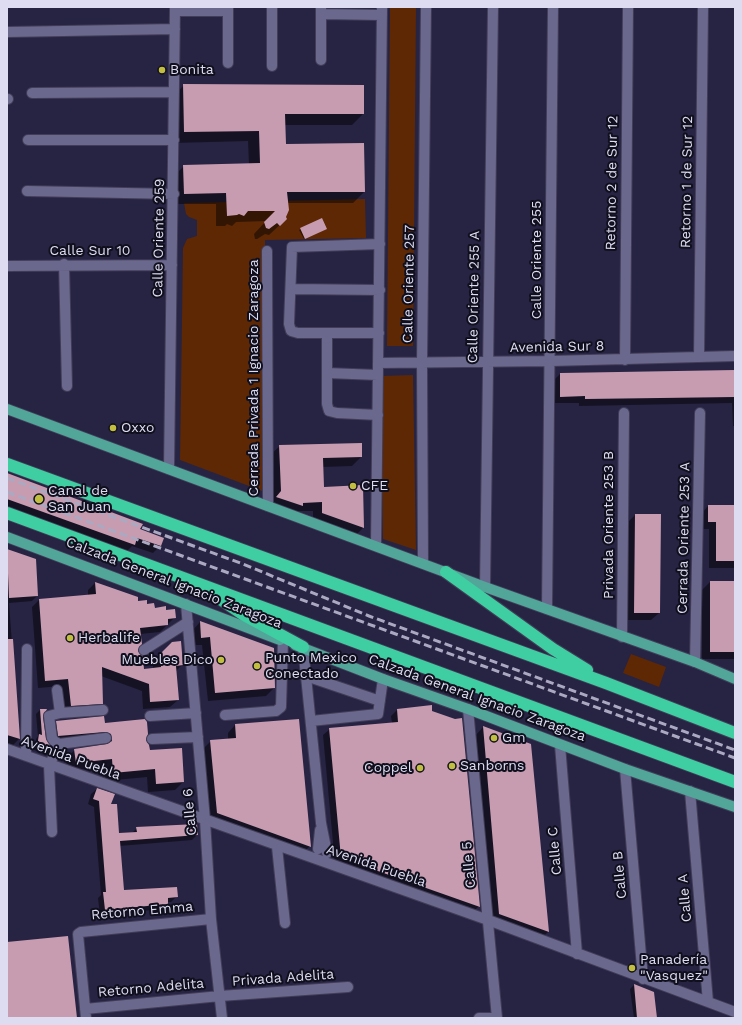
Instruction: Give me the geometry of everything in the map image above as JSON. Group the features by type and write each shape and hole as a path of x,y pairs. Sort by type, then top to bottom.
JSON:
{"highway":[{"path":"7,464 606,683 735,733"},
{"name":"Calzada General Ignacio Zaragoza","path":"7,513 735,782"},
{"path":"446,572 553,649 606,683"},
{"path":"198,583 219,600 302,647"}],"main road":[{"path":"7,409 423,562 485,587 695,662 735,679"},
{"name":"Calzada General Ignacio Zaragoza","path":"7,536 560,745 735,807"}],"street":[{"path":"272,7 272,66"},
{"name":"Calle Oriente 257","path":"423,562 422,363 426,7"},
{"name":"Calle Oriente 255 A","path":"485,587 492,7"},
{"name":"Calle Oriente 255","path":"547,609 551,361 553,7"},
{"name":"Retorno 2 de Sur 12","path":"625,360 628,7"},
{"name":"Retorno 1 de Sur 12","path":"699,357 703,7"},
{"path":"175,9 228,9 228,64"},
{"name":"Calle Oriente 259","path":"169,469 174,194 175,9"},
{"path":"321,60 321,10 382,11"},
{"name":"Calle Oriente 257","path":"376,545 382,11"},
{"path":"7,32 175,29"},
{"path":"32,93 174,92"},
{"path":"28,140 174,140"},
{"path":"28,192 174,194"},
{"path":"379,333 298,333 291,331 289,324 292,247 380,244"},
{"name":"Cerrada Privada 1 Ignacio Zaragoza","path":"267,251 268,506"},
{"path":"64,264 67,386"},
{"name":"Calle Sur 10","path":"7,266 64,264 172,265"},
{"path":"291,288 380,290"},
{"path":"327,333 327,404 329,411 337,414 378,416"},
{"name":"Avenida Sur 8","path":"378,364 625,360 735,356"},
{"path":"327,373 378,375"},
{"name":"Privada Oriente 253 B","path":"622,637 624,413"},
{"name":"Cerrada Oriente 253 A","path":"695,662 700,413"},
{"name":"Calle 6","path":"186,604 205,820 211,919 222,1018"},
{"path":"144,650 188,622"},
{"path":"225,715 276,711 281,707 283,641"},
{"path":"302,647 311,721 323,851"},
{"path":"26,756 27,649"},
{"path":"306,676 380,701"},
{"path":"311,721 378,714 383,679"},
{"path":"57,690 60,713"},
{"name":"Calle 5","path":"468,709 497,1018"},
{"path":"103,710 60,713 49,716 52,738 54,742 59,744 106,738"},
{"path":"150,716 196,712"},
{"path":"152,739 198,737"},
{"path":"52,832 49,766 59,744"},
{"name":"Calle C","path":"560,745 577,954"},
{"name":"Avenida Puebla","path":"7,749 49,766 488,920 735,1012"},
{"name":"Calle B","path":"625,769 643,979"},
{"name":"Calle A","path":"690,791 708,1002"},
{"path":"278,847 285,923"},
{"name":"Retorno Emma","path":"85,1013 78,934 84,931 211,919"},
{"name":"Privada Adelita","path":"220,996 348,987"},
{"name":"Retorno Adelita","path":"85,1013 220,996"},
{"path":"479,1018 497,1018"}],"shaded area":[{"path":"390,7 416,7 413,346 387,346"},
{"path":"365,199 366,238 265,240 265,492 180,460 183,248 187,239 197,236 197,220 186,214 184,203"},
{"path":"413,375 416,550 383,539 381,376"},
{"path":"631,654 666,667 659,687 623,673"}],"building":[{"path":"183,84 364,85 364,114 285,114 286,144 364,143 365,192 287,192 289,210 286,217 287,219 280,226 277,223 269,229 266,228 264,222 275,211 248,211 244,216 239,214 227,216 226,193 184,194 183,165 260,163 259,131 184,132"},
{"path":"322,218 327,229 305,239 300,228"},
{"path":"735,370 735,397 585,399 585,396 560,397 560,373"},
{"name":"CFE","path":"362,443 362,457 323,458 324,487 363,485 364,528 322,513 322,502 303,503 303,506 276,497 281,491 279,445"},
{"path":"7,473 143,524 140,529 164,538 161,546 137,538 135,545 7,499"},
{"path":"708,505 735,505 735,561 716,561 716,522 708,522"},
{"path":"635,514 661,514 660,613 634,613"},
{"path":"7,549 36,559 38,596 9,598"},
{"path":"710,581 735,581 735,652 710,652"},
{"path":"95,582 138,597 138,601 147,600 147,604 154,603 155,608 166,606 166,610 175,609 176,618 168,619 168,625 140,628 142,644 138,651 143,656 144,669 161,667 160,654 172,642 181,641 183,665 176,666 179,700 150,702 149,684 102,667 103,704 71,706 68,679 45,681 39,599 96,594"},
{"path":"200,621 274,648 275,688 215,693 210,637 201,638"},
{"path":"7,639 13,639 20,739 7,735"},
{"path":"432,705 432,711 455,719 462,718 480,907 341,858 329,728 398,722 397,709"},
{"path":"40,709 47,709 43,717 46,739 51,746 49,751 37,747 39,734 42,735"},
{"path":"104,716 105,723 145,719 147,722 148,734 146,740 150,750 182,748 184,782 156,784 155,769 113,773 112,759 76,763 74,749 107,744 112,741 111,734 105,732 58,736 56,721"},
{"path":"299,719 311,847 217,813 210,740 236,738 235,724"},
{"path":"483,726 531,744 549,932 499,914"},
{"path":"97,788 115,794 111,804 117,804 119,833 137,832 136,827 197,824 198,835 120,841 124,890 177,887 178,897 168,898 168,904 105,910 103,892 106,892 99,801 93,799"},
{"path":"68,936 77,1018 7,1018 7,942"},
{"path":"634,984 654,992 657,1018 637,1018"}],"railway":[{"path":"7,478 243,564 369,616 735,750"},
{"path":"7,492 735,758"}],"place":[{"name":"Bonita","path":"162,70"},
{"name":"Oxxo","path":"113,428"},
{"name":"CFE","path":"353,486"},
{"name":"Canal de San Juan","path":"39,499"},
{"name":"Herbalife","path":"70,638"},
{"name":"Muebles Dico","path":"221,660"},
{"name":"Punto Mexico Conectado","path":"257,666"},
{"name":"Gm","path":"494,738"},
{"name":"Sanborns","path":"452,766"},
{"name":"Coppel","path":"420,768"},
{"name":"Panadería \"Vasquez\"","path":"632,968"}]}
